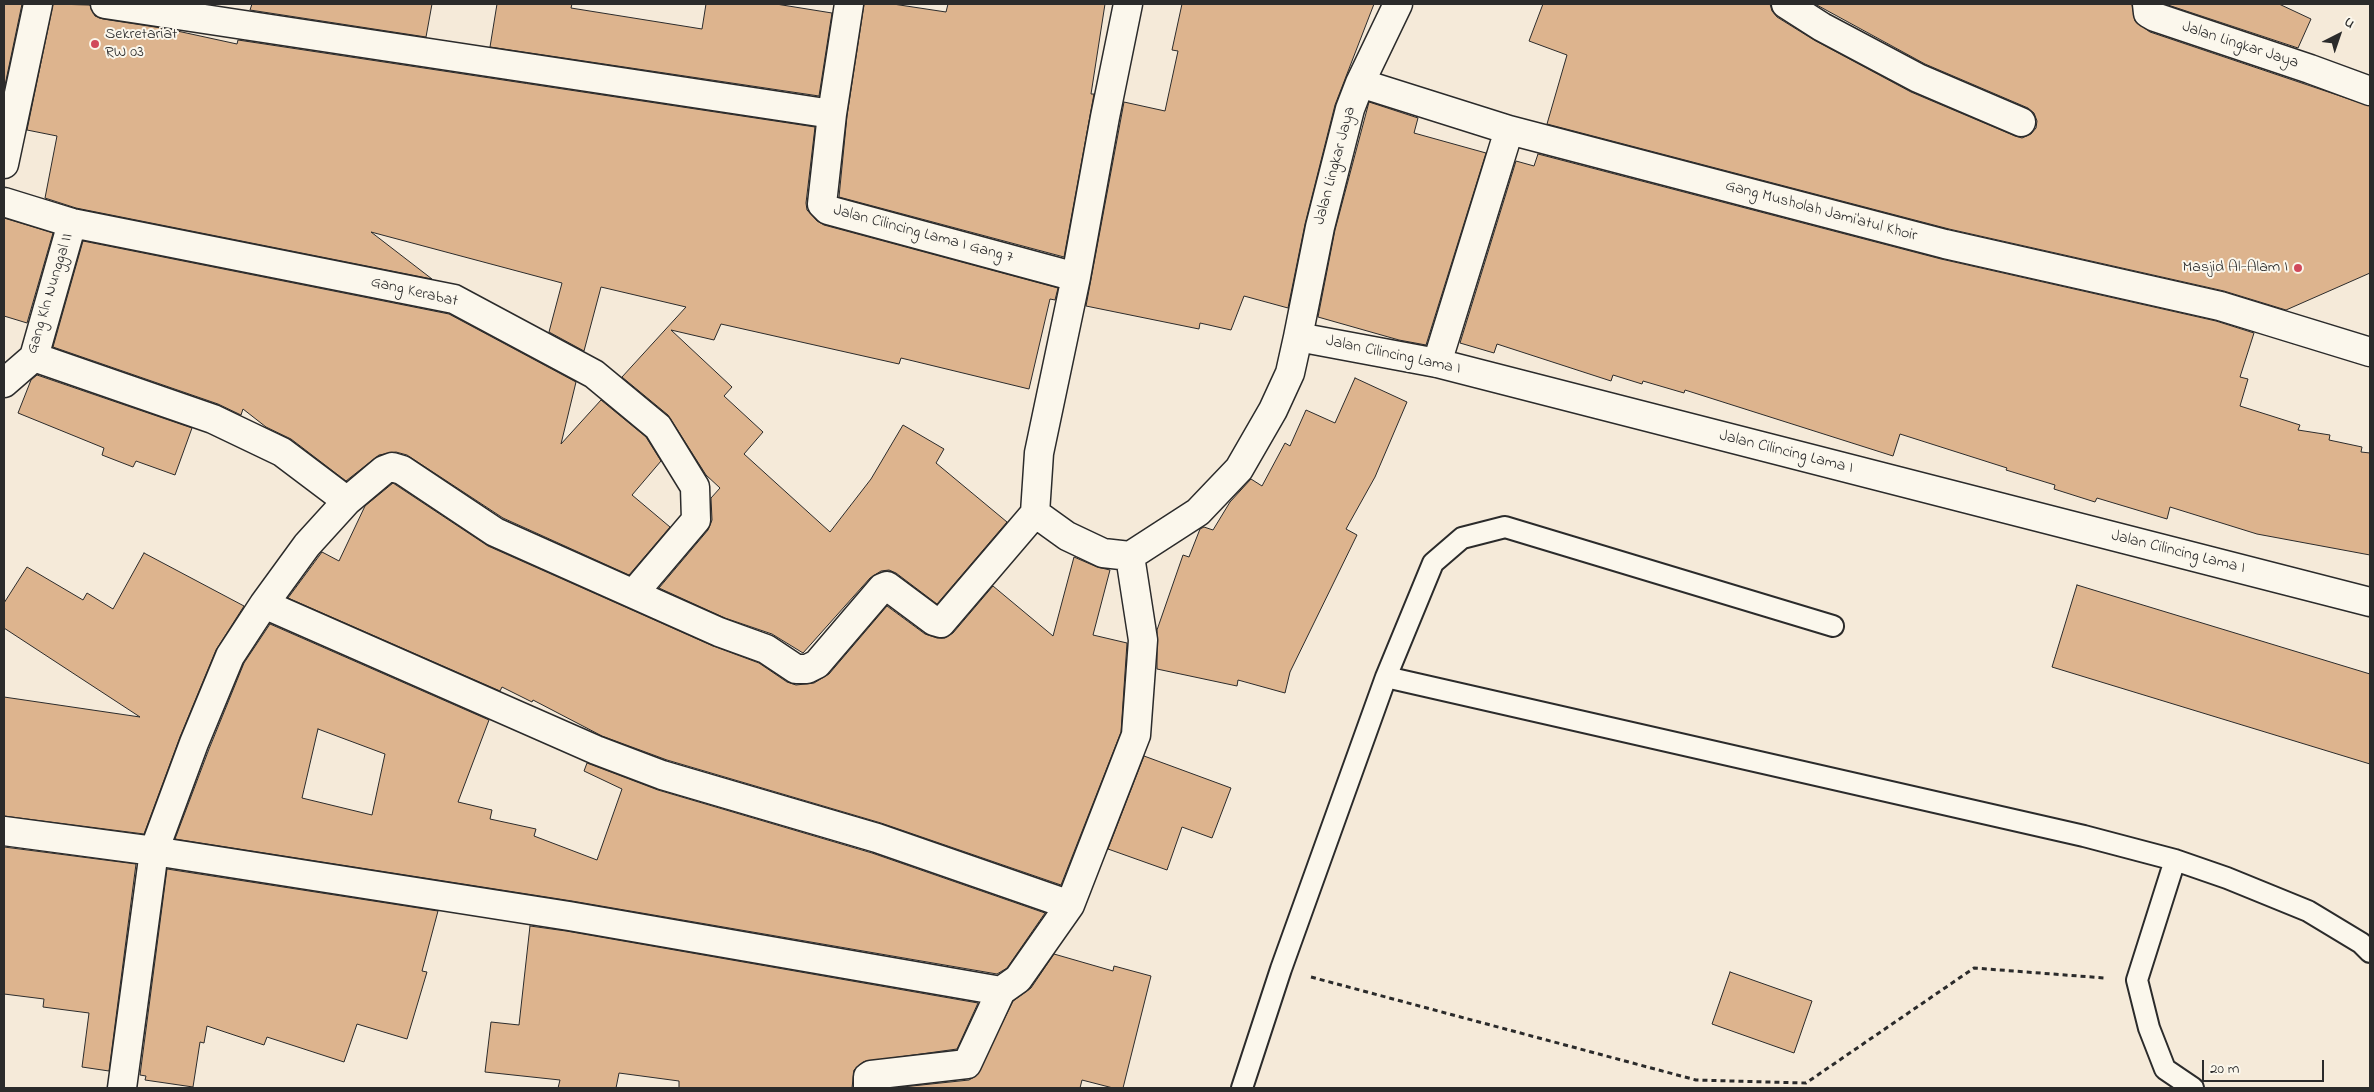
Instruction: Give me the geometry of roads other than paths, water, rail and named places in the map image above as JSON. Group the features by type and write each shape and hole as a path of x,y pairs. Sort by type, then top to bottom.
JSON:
{"street":[{"path":"4,164 38,4"},
{"path":"105,4 239,14 832,114"},
{"name":"Jalan Cilincing Lama I Gang 7","path":"849,4 832,114 822,204 828,210 1076,277"},
{"path":"122,1088 154,851 194,743 230,656 264,604 307,545 347,501 384,470 392,467 402,470 495,532 719,632 766,649 796,669 807,669 816,664 882,588 887,586 893,588 934,621 941,623 1035,513 1039,453 1076,277 1128,4"},
{"name":"Jalan Lingkar Jaya","path":"1298,337 1320,226 1350,109 1360,83 1398,4"},
{"path":"1786,4 1822,27 1918,78 2021,122"},
{"name":"Jalan Lingkar Jaya","path":"2147,4 2148,13 2154,17 2370,91"},
{"name":"Gang Musholah Jami'atul Khoir","path":"1360,83 1509,130 1945,244 2220,306 2370,352"},
{"path":"1437,363 1509,130"},
{"name":"Gang Kerabat","path":"4,202 72,223 454,299 594,374 658,427 696,487 696,520 634,593"},
{"name":"Gang Kln Nunggal II","path":"4,382 34,358 72,223"},
{"path":"1035,513 1067,536 1103,553 1130,556 1198,512 1239,469 1273,410 1290,373 1298,337"},
{"name":"Jalan Cilincing Lama I","path":"1298,337 1437,363 2370,602"},
{"path":"34,358 213,419 282,452 347,501"},
{"path":"868,1088 868,1077 871,1074 967,1064 1001,991 1018,979 1070,905 1136,735 1143,640 1130,556"},
{"path":"264,604 596,750 662,775 877,838 1070,905"},
{"path":"4,831 154,851 569,916 1001,991"}],"lane":[{"path":"1242,1088 1281,970 1386,676 1434,563 1462,538 1505,527 1833,626"},
{"path":"1386,676 2074,834 2175,860 2227,878 2308,911 2361,943 2370,952"},
{"path":"2175,860 2137,980 2149,1028 2165,1069 2194,1088"}],"place":[{"name":"Sekretariat RW 03","path":"95,44"},
{"name":"Masjid Al-Alam I","path":"2298,268"}]}
